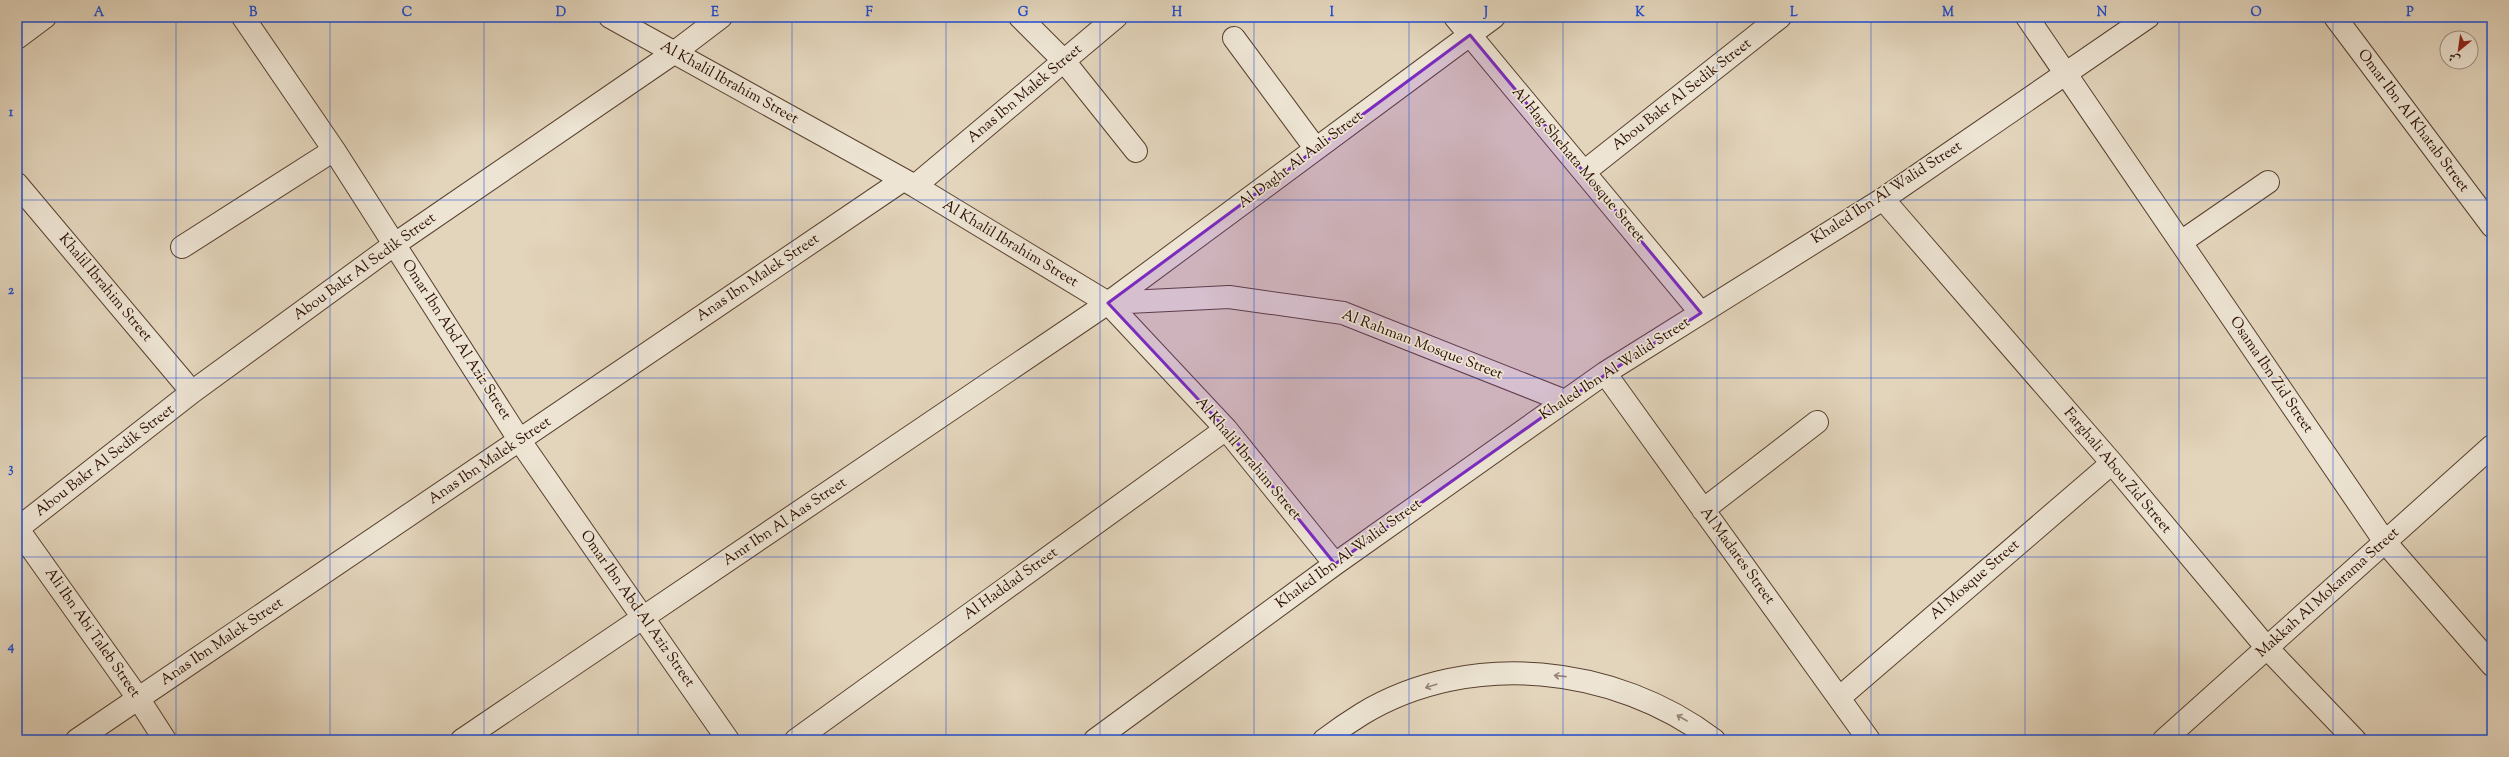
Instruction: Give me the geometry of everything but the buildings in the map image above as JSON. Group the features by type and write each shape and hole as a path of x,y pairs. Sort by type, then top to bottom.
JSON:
{"street":[{"path":"17,38 45,17"},
{"name":"Omar Ibn Abd Al Aziz Street","path":"242,17 334,150 520,441 728,740"},
{"name":"Al Khalil Ibrahim Street","path":"610,17 909,183 1108,303 1226,428 1335,564"},
{"name":"Abou Bakr Al Sedik Street","path":"17,529 192,392 395,244 675,52 721,17"},
{"path":"1020,17 1064,61 1136,151"},
{"name":"Anas Ibn Malek Street","path":"76,740 520,441 909,183 1064,61 1116,17"},
{"name":"Al Hag Shehata Mosque Street","path":"1455,17 1701,313"},
{"name":"Al Daght Al Aali Street","path":"1108,303 1494,17"},
{"name":"Abou Bakr Al Sedik Street","path":"1584,172 1780,17"},
{"name":"Osama Ibn Zid Street","path":"2027,17 2385,542 2492,664"},
{"name":"Khaled Ibn Al Walid Street","path":"1095,740 1335,564 1605,373 1883,199 2148,17"},
{"name":"Omar Ibn Al Khatab Street","path":"2335,17 2492,226"},
{"path":"1234,38 1316,149"},
{"path":"182,247 334,150"},
{"path":"2181,242 2268,182"},
{"name":"Khalil Ibrahim Street","path":"17,184 192,392"},
{"name":"Farghali Abou Zid Street","path":"1883,199 2112,463 2267,648 2354,740"},
{"name":"Al Rahman Mosque Street","path":"1108,303 1229,297 1343,313 1565,401"},
{"name":"Amr Ibn Al Aas Street","path":"462,740 1108,303"},
{"name":"Al Madares Street","path":"1605,373 1869,740"},
{"path":"1703,510 1817,422"},
{"name":"Al Haddad Street","path":"796,740 1226,428"},
{"name":"Makkah Al Mokarama Street","path":"2164,740 2492,446"},
{"name":"Al Mosque Street","path":"1839,698 2112,463"},
{"name":"Ali Ibn Abi Taleb Street","path":"17,529 138,698 165,740"},
{"path":"1324,740 1362,714 1402,695 1444,682 1487,674 1530,673 1574,678 1616,688 1658,704 1696,726 1714,740"}],"highlighted area":[{"path":"1470,35 1701,313 1565,401 1335,564 1226,429 1108,303"}]}
